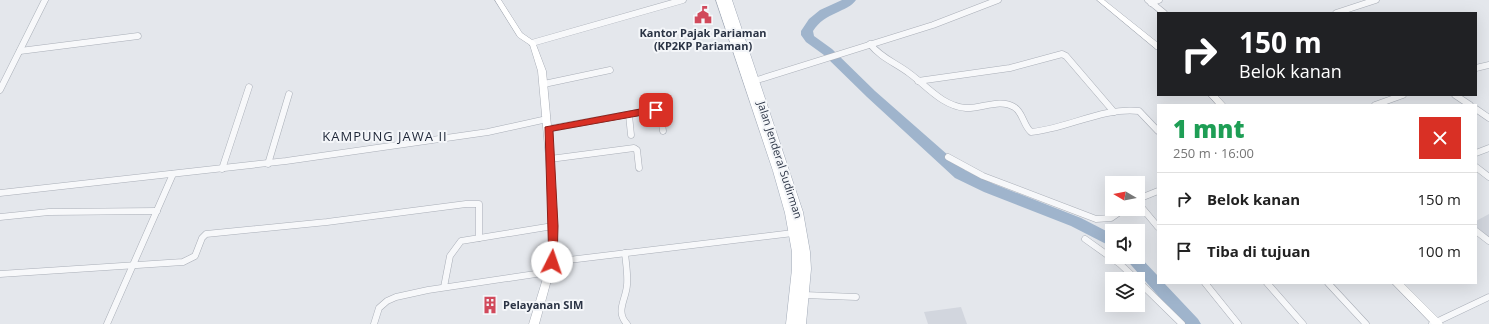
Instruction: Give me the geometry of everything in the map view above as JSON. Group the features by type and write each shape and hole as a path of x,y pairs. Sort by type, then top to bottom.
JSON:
{"main road":[{"name":"Jalan Jenderal Sudirman","path":"720,0 782,170 797,252 797,269 791,324"},
{"name":"Jalan Jenderal Sudirman","path":"728,0 738,47 754,81 802,231 806,258 801,324"}],"street":[{"path":"0,90 45,0"},
{"path":"498,0 520,35 532,43 539,60 544,84 550,159 553,226 552,262 534,324"},
{"path":"532,43 670,2 683,0"},
{"path":"754,81 933,25 998,0"},
{"path":"1100,0 1157,46"},
{"path":"1150,2 1159,0"},
{"path":"1339,12 1376,0"},
{"path":"1150,2 1163,12"},
{"path":"20,51 138,36"},
{"path":"870,44 877,53 918,81 941,100 959,107 979,108 1000,104 1015,107 1020,112 1026,129 1031,132 1070,127 1114,112 1138,111 1157,130"},
{"path":"918,81 1010,68 1062,54 1066,56 1114,112"},
{"path":"1477,68 1489,65"},
{"path":"544,84 610,70"},
{"path":"222,168 239,122 249,87"},
{"path":"268,164 289,94"},
{"path":"1213,96 1221,104"},
{"path":"1377,104 1400,96"},
{"path":"1456,96 1468,104"},
{"path":"1387,100 1393,104"},
{"path":"548,129 658,110 663,131"},
{"path":"1477,110 1489,118"},
{"path":"629,115 631,135"},
{"path":"0,193 268,164 488,132 547,119"},
{"path":"550,159 634,148 637,150 639,168"},
{"path":"1477,153 1489,148"},
{"path":"948,157 994,180 1096,219 1104,221 1115,216"},
{"path":"1477,168 1489,177"},
{"path":"107,324 173,174"},
{"path":"1145,196 1157,191"},
{"path":"0,274 89,267 133,266 190,260 195,256 202,238 206,234 311,224 466,204 480,204 479,238"},
{"path":"0,217 49,212 157,211"},
{"path":"1145,211 1157,226"},
{"path":"444,287 453,249 461,242 553,226"},
{"path":"1477,231 1489,241"},
{"path":"552,262 793,233"},
{"path":"1085,239 1120,264 1128,272"},
{"path":"625,253 627,289 622,302 620,314 627,324"},
{"path":"374,324 379,308 390,299 444,287 549,272"},
{"path":"1205,284 1238,324"},
{"path":"1268,284 1303,324"},
{"path":"1329,284 1366,324"},
{"path":"1398,284 1435,323 1489,297"},
{"path":"1145,288 1182,324"},
{"path":"804,295 856,298"}],"shaded area":[{"path":"1489,214 1489,237 1477,228 1477,220"},
{"path":"961,307 967,324 928,324 924,312"}],"waterway":[{"path":"851,0 824,13 813,22 807,31 807,35 810,39 828,52 871,94 960,174 989,188 1076,222 1105,237"},
{"path":"1137,264 1193,324"}],"place":[{"name":"Kantor Pajak Pariaman (KP2KP Pariaman)","path":"703,15"},
{"name":"Pelayanan SIM","path":"490,305"}],"district":[{"name":"KAMPUNG JAWA II","path":"385,136"}],"route":[{"path":"552,262 554,249 548,129 656,110"}]}
